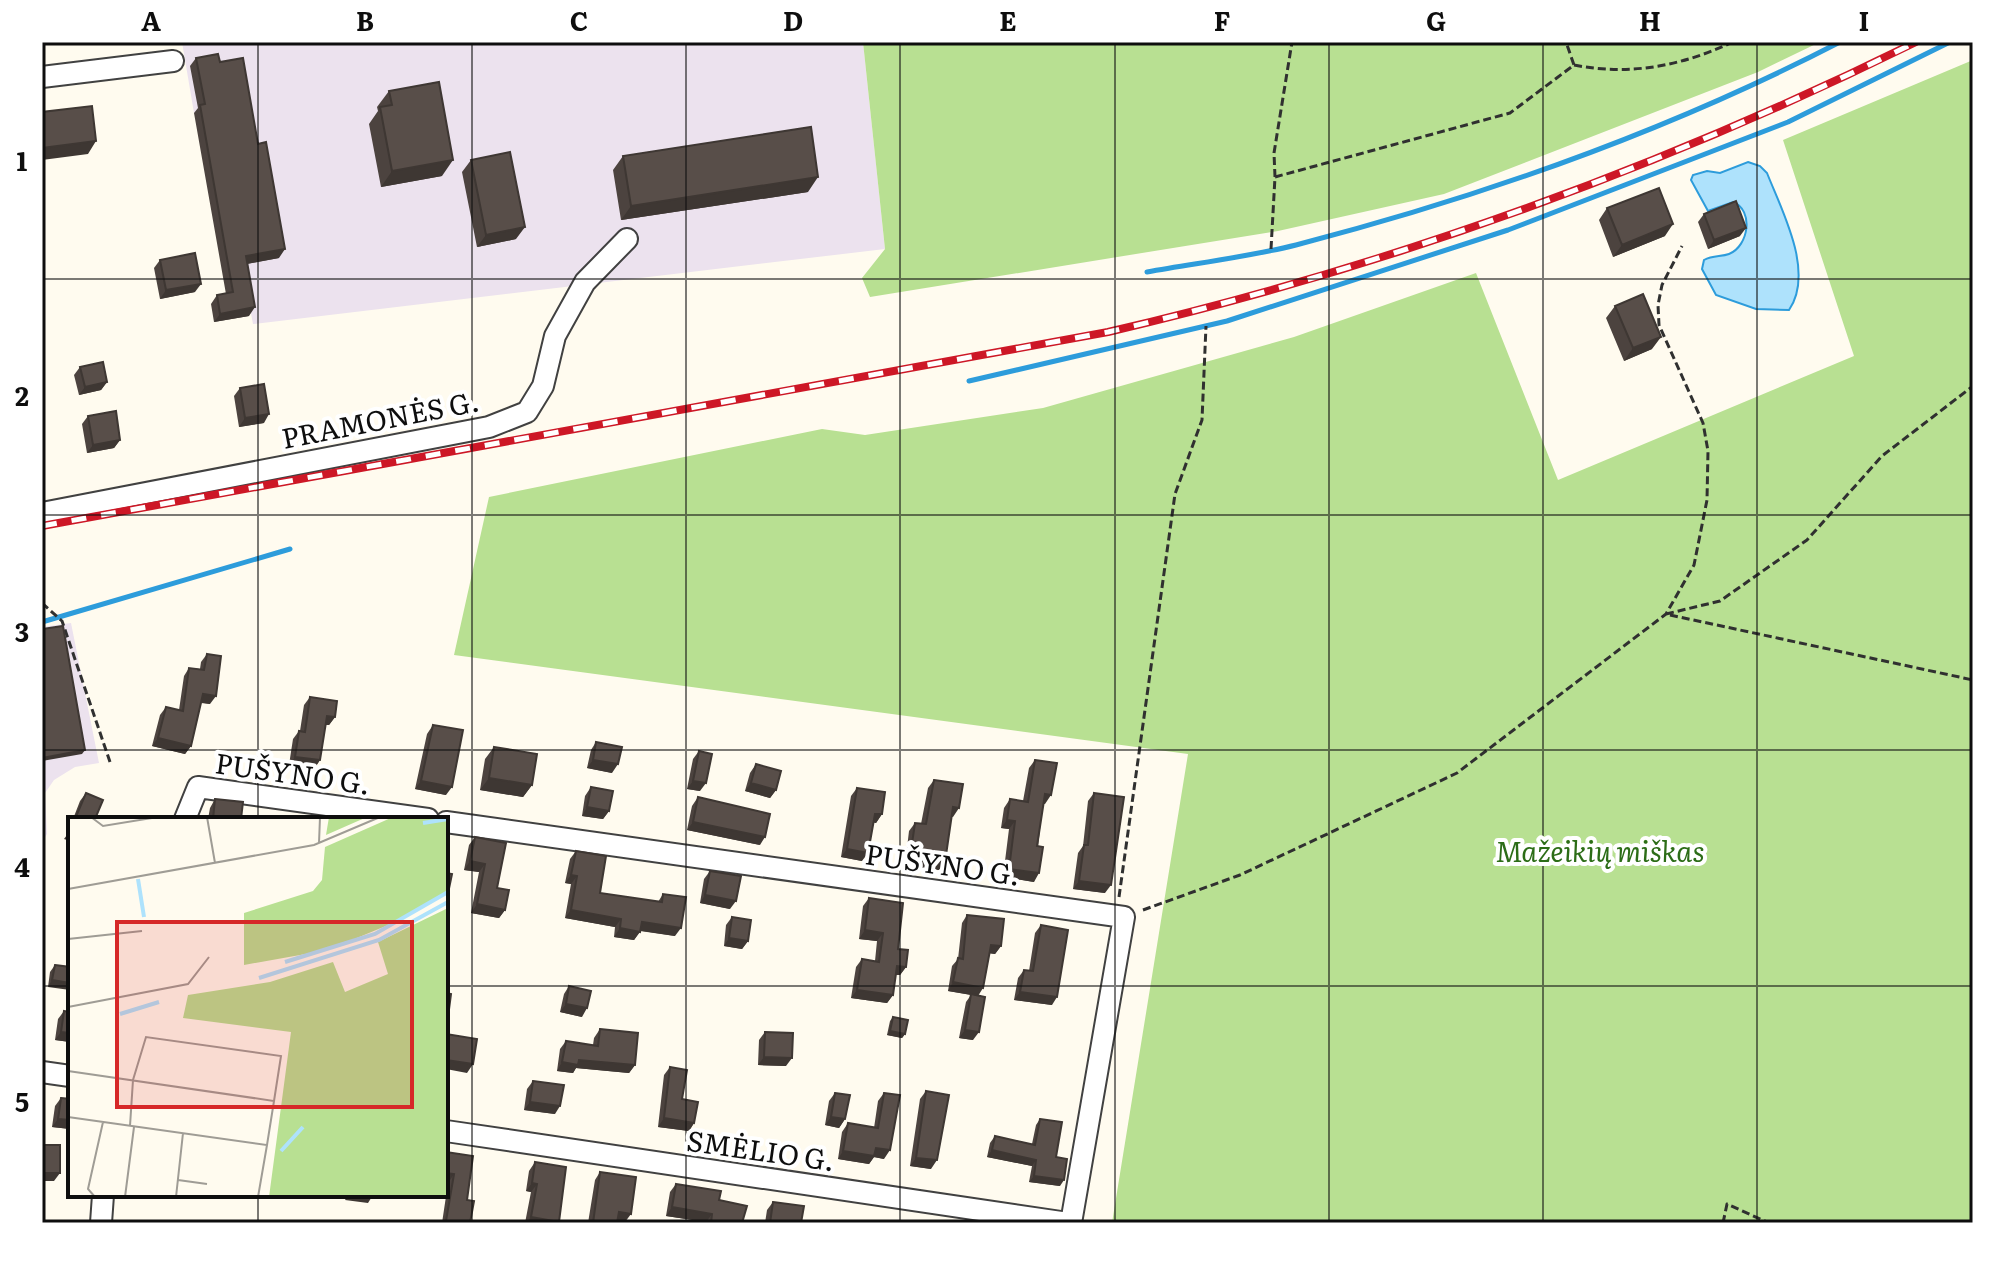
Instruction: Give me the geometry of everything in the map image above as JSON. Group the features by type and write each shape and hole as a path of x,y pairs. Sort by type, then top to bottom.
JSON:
{"street":[{"path":"42,77 173,61"},
{"name":"PRAMONĖS G.","path":"42,513 489,427 527,412 543,386 555,336 585,282 627,239"},
{"name":"PUŠYNO G.","path":"186,817 198,787 414,817"},
{"name":"PUŠYNO G.","path":"448,822 1120,916"},
{"path":"1069,1223 1120,916"},
{"path":"42,1072 68,1076"},
{"name":"SMĖLIO G.","path":"448,1131 1069,1223"},
{"path":"101,1223 103,1197"}],"path":[{"path":"1271,249 1274,153 1292,42"},
{"path":"1566,42 1574,65"},
{"path":"1275,177 1510,113 1574,65 1611,72 1694,60 1733,42"},
{"path":"1206,326 1202,420 1175,494 1120,916 1240,875 1457,773 1666,614 1694,565 1707,500 1708,451 1703,423 1659,325 1662,285 1682,246"},
{"path":"1666,614 1720,601 1807,540 1882,456 1973,386"},
{"path":"42,603 62,621 110,762"},
{"path":"1666,614 1973,680"},
{"path":"1723,1223 1727,1204 1769,1223"},
{"path":"1194,1223 1223,1223"}],"shaded area":[{"path":"182,42 863,42 885,249 253,324 212,110 194,113"},
{"path":"71,623 99,763 75,767 54,780 45,793 47,834 42,842 42,627"}],"green space":[{"path":"863,42 1820,42 1758,72 1444,194 1278,231 870,297 862,278 885,249"},
{"name":"Mažeikių miškas","path":"1973,60 1973,1223 1112,1223 1188,754 454,655 489,497 822,429 865,435 1043,408 1294,337 1476,273 1558,480 1854,356 1783,140"}],"water":[{"path":"1748,162 1760,166 1767,173 1793,242 1799,278 1789,310 1756,309 1716,295 1702,269 1704,260 1736,250 1745,236 1746,220 1740,206 1733,202 1708,211 1691,180 1693,175 1707,171 1720,173"}],"building":[{"path":"218,54 220,62 243,58 258,144 266,142 285,249 246,256 255,307 220,314 217,295 233,292 200,105 205,104 196,58"},
{"path":"439,82 453,160 392,171 380,107 392,105 389,91"},
{"path":"92,106 96,141 42,148 42,112"},
{"path":"811,127 818,177 631,206 623,156"},
{"path":"510,152 525,227 486,235 471,160"},
{"path":"1659,188 1673,224 1622,245 1607,208"},
{"path":"1736,201 1746,228 1714,240 1704,214"},
{"path":"195,253 201,284 166,290 160,260"},
{"path":"1643,294 1661,337 1633,348 1615,306"},
{"path":"103,362 107,382 85,387 80,367"},
{"path":"264,384 269,414 245,418 240,388"},
{"path":"116,411 120,440 93,445 88,416"},
{"path":"63,626 85,750 42,758 42,629"},
{"path":"207,654 221,656 216,696 203,694 191,746 158,738 166,707 183,711 189,668 204,670"},
{"path":"310,697 337,701 335,717 327,716 320,760 295,757 299,731 305,732"},
{"path":"433,725 463,730 452,787 421,781"},
{"path":"596,742 622,747 618,764 593,760"},
{"path":"494,747 537,754 532,785 489,778"},
{"path":"699,751 712,754 706,783 693,781"},
{"path":"1035,760 1057,763 1051,795 1045,794 1037,846 1043,847 1039,873 1009,869 1015,821 1007,820 1010,799 1028,802"},
{"path":"756,764 781,771 776,790 751,783"},
{"path":"934,780 963,784 959,808 953,807 945,862 910,857 915,823 926,824"},
{"path":"591,787 613,791 609,811 587,807"},
{"path":"857,788 885,792 882,814 875,814 868,853 847,849"},
{"path":"86,793 103,800 96,817 76,817"},
{"path":"1094,793 1124,797 1111,885 1079,881 1084,845 1088,845"},
{"path":"698,797 770,814 765,837 693,822"},
{"path":"215,799 243,802 241,817 213,817"},
{"path":"475,837 506,843 497,888 509,890 505,910 477,904 485,864 470,861"},
{"path":"576,851 606,856 600,893 662,902 663,894 686,897 681,928 642,922 640,932 620,928 621,919 571,910 577,876 571,875"},
{"path":"710,871 741,876 736,901 705,895"},
{"path":"869,898 903,903 898,949 908,950 906,967 897,966 893,995 857,990 862,959 879,962 883,933 865,930"},
{"path":"967,915 1004,919 1001,946 991,945 983,988 953,982 958,958 963,959"},
{"path":"732,917 751,920 748,941 729,938"},
{"path":"1041,925 1068,930 1057,997 1020,992 1024,970 1033,971"},
{"path":"55,965 68,967 68,983 52,980"},
{"path":"569,986 591,991 587,1008 566,1004"},
{"path":"971,994 985,997 979,1032 965,1030"},
{"path":"64,1011 68,1012 68,1033 61,1032"},
{"path":"893,1017 908,1020 905,1034 890,1031"},
{"path":"600,1029 638,1033 635,1065 579,1060 578,1065 562,1062 566,1041 598,1046"},
{"path":"765,1032 793,1033 792,1058 764,1057"},
{"path":"448,1034 477,1039 473,1064 448,1060"},
{"path":"670,1067 687,1070 682,1099 698,1102 694,1123 664,1118"},
{"path":"533,1081 564,1085 560,1106 530,1102"},
{"path":"926,1091 949,1095 937,1160 916,1158"},
{"path":"835,1093 850,1095 845,1119 831,1117"},
{"path":"884,1093 900,1095 890,1150 876,1148 874,1156 843,1151 848,1123 878,1128"},
{"path":"61,1098 68,1099 68,1120 58,1119"},
{"path":"1040,1119 1062,1122 1056,1157 1067,1159 1064,1180 1034,1176 1036,1160 992,1150 995,1136 1035,1145"},
{"path":"42,1145 60,1145 60,1173 42,1173"},
{"path":"448,1152 473,1156 467,1200 474,1201 470,1223 446,1221 454,1174 448,1173"},
{"path":"535,1162 566,1167 559,1222 531,1217 537,1184 532,1183"},
{"path":"600,1172 636,1177 631,1214 619,1212 617,1223 593,1223"},
{"path":"676,1184 721,1191 719,1200 747,1206 742,1223 711,1223 712,1214 672,1207"},
{"path":"773,1202 804,1206 801,1223 770,1223"}],"waterway":[{"path":"1147,272 1296,245 1506,183 1709,104 1840,42"},
{"path":"969,381 1227,321 1508,230 1788,122 1950,42"},
{"path":"42,622 290,549"}],"railway":[{"path":"42,526 1108,332 1212,306 1316,277 1520,210 1721,132 1916,42"}]}
